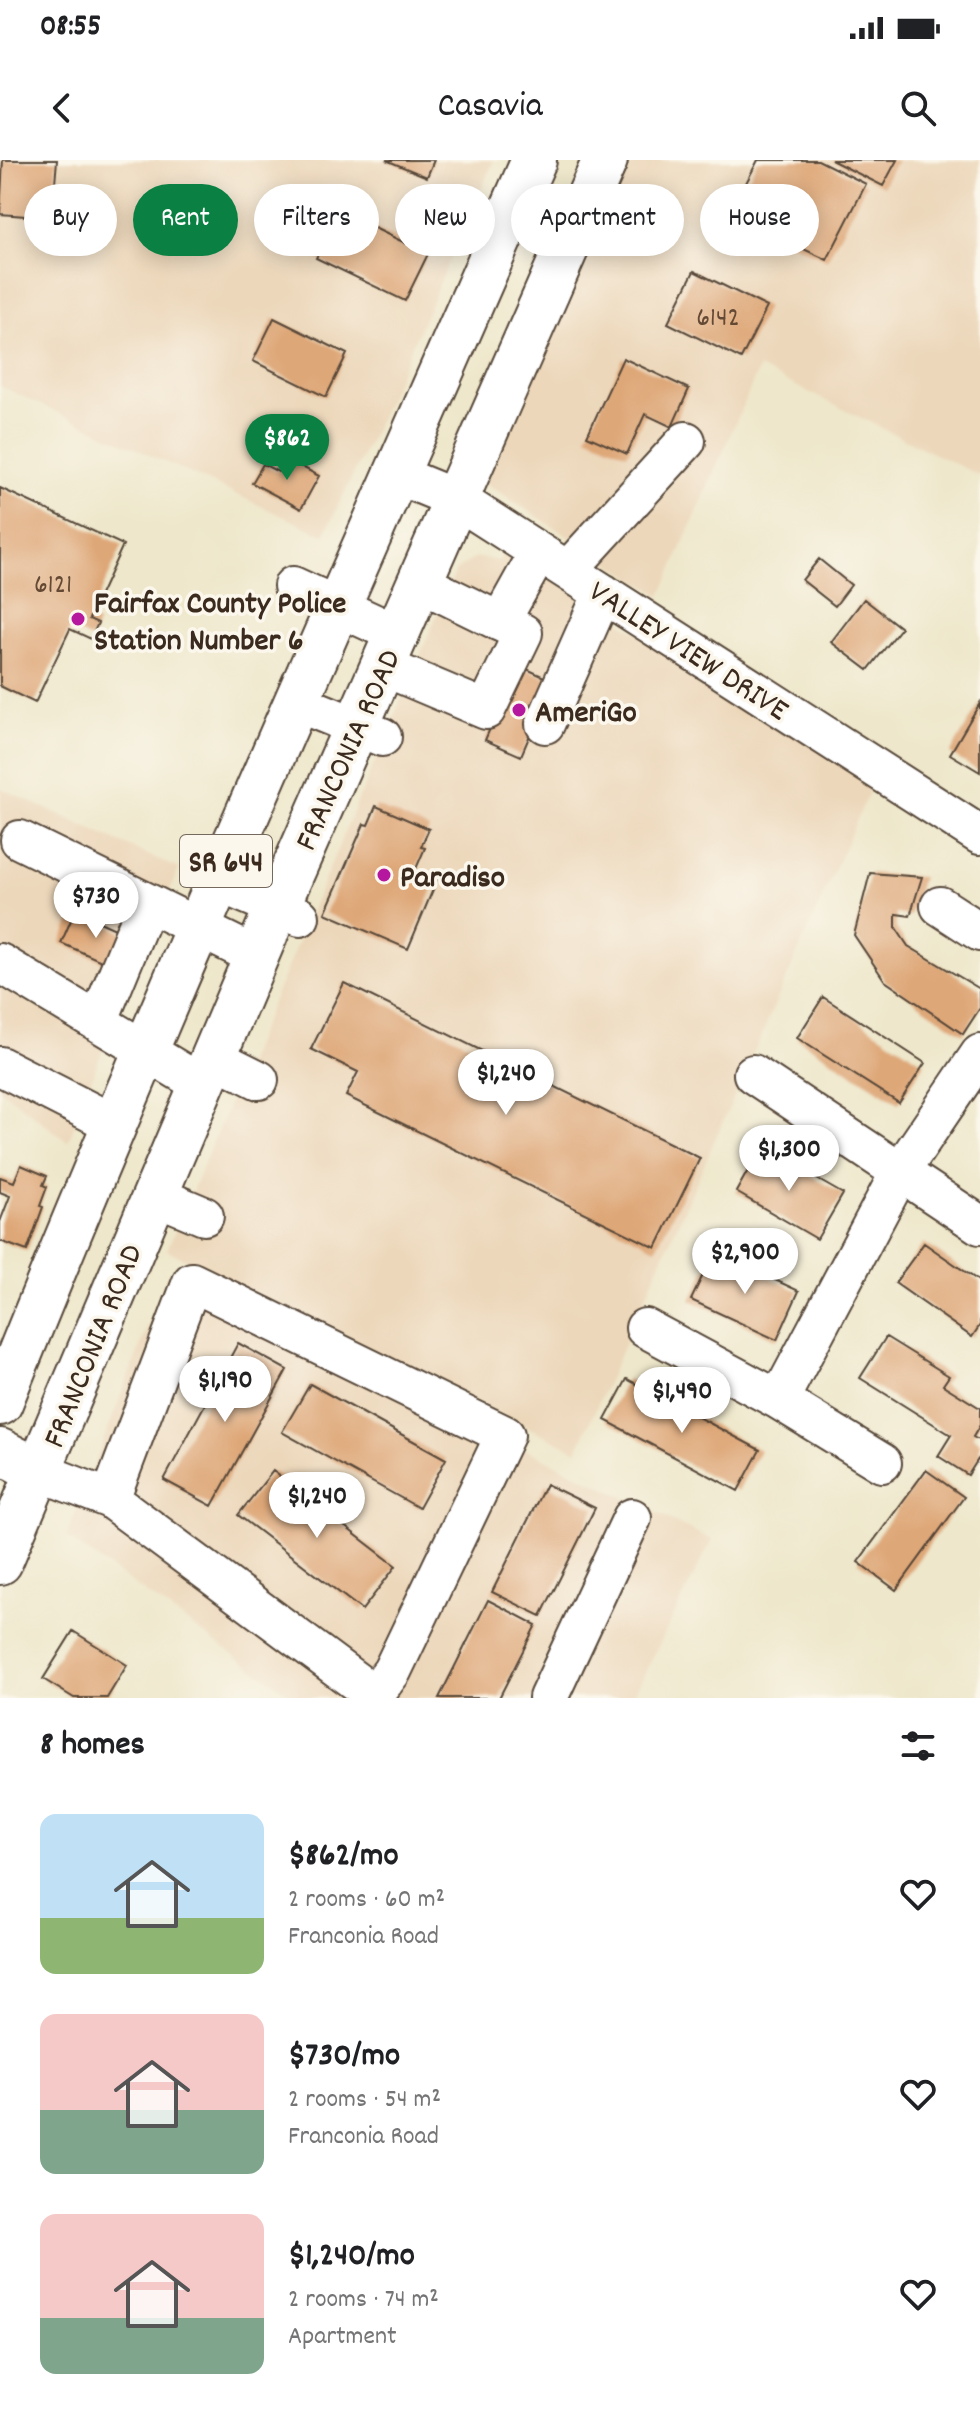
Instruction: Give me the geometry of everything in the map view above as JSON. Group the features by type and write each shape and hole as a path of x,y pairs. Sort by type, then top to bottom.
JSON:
{"main road":[{"name":"FRANCONIA ROAD","path":"0,1403 217,882 534,160"},
{"name":"FRANCONIA ROAD","path":"0,1562 20,1473 154,1195 256,956 288,912 369,732 390,650 605,160"},
{"path":"0,1451 20,1473"}],"street":[{"path":"500,622 554,561 686,441"},
{"name":"VALLEY VIEW DRIVE","path":"395,474 456,499 980,835"},
{"path":"293,586 337,607 390,650 486,710 523,633 419,582"},
{"path":"545,724 603,593"},
{"path":"296,702 369,732"},
{"path":"20,840 256,956"},
{"path":"217,882 288,912"},
{"path":"98,1022 147,903"},
{"path":"940,906 980,932"},
{"path":"0,963 145,1050 207,1070 259,1080"},
{"path":"779,1400 900,1172 980,1054"},
{"path":"0,1066 114,1124"},
{"path":"753,1074 980,1225"},
{"path":"154,1195 204,1216"},
{"path":"20,1473 110,1499 376,1696 392,1671 505,1435 192,1282 110,1499"},
{"path":"645,1328 779,1400 882,1463"},
{"path":"548,1698 632,1518"}],"shaded area":[{"path":"0,160 494,160 483,184 395,184 395,256 452,256 324,535 0,386"},
{"path":"634,160 980,160 980,476 759,368 661,596 485,483 590,256 684,256 684,184 623,184"},
{"path":"507,549 873,783 577,1451 167,1250 456,570 476,557 499,561"},
{"path":"0,788 179,869 114,1019 68,1142 0,1089"},
{"path":"168,1275 712,1540 632,1698 295,1698 66,1537"}],"building":[{"path":"3,160 57,160 55,184 24,184 24,216 0,214"},
{"path":"386,160 434,160 427,177"},
{"path":"758,160 818,160 866,184 827,260 818,256 819,184 746,184"},
{"path":"831,160 897,160 883,186"},
{"path":"379,230 395,238 395,256 427,256 405,301 316,258 379,256"},
{"path":"694,271 767,307 741,359 668,323"},
{"path":"274,318 347,354 326,397 253,361"},
{"path":"623,358 689,389 672,427 645,414 627,454 587,436"},
{"path":"285,458 319,476 301,509 252,483 263,464 278,472"},
{"path":"0,488 123,545 89,619 98,623 91,639 70,629 35,703 0,686"},
{"path":"819,559 851,585 835,606 802,580"},
{"path":"864,599 901,628 868,670 831,642"},
{"name":"AmeriGo","path":"518,665 553,681 521,756 485,740"},
{"path":"980,703 980,772 950,754"},
{"name":"Paradiso","path":"376,806 429,829 415,871 437,880 408,949 325,913 364,824 368,825"},
{"path":"870,873 922,877 910,916 896,914 896,928 908,946 980,989 980,1008 963,1034 885,981 854,935"},
{"path":"75,911 131,936 117,968 61,943"},
{"path":"344,983 700,1158 656,1248 346,1096 358,1072 311,1049"},
{"path":"823,997 925,1063 899,1103 797,1038"},
{"path":"761,1147 843,1194 817,1239 736,1192"},
{"path":"21,1165 47,1176 43,1185 47,1187 40,1206 43,1207 27,1251 0,1241 0,1222 10,1196 0,1192 0,1177 14,1182"},
{"path":"924,1243 980,1282 980,1325 972,1337 895,1283"},
{"path":"714,1252 799,1291 777,1340 691,1300"},
{"path":"886,1337 949,1376 943,1385 980,1408 980,1425 973,1437 980,1441 980,1456 968,1475 938,1456 951,1435 860,1378"},
{"path":"238,1343 287,1370 212,1506 164,1480"},
{"path":"627,1379 760,1450 738,1491 605,1420"},
{"path":"310,1384 446,1459 419,1508 282,1432"},
{"path":"926,1470 964,1497 896,1590 858,1562"},
{"path":"273,1471 396,1566 362,1610 238,1515"},
{"path":"546,1484 595,1508 541,1616 492,1592"},
{"path":"488,1600 536,1625 499,1698 439,1698"},
{"path":"73,1631 127,1665 107,1698 74,1698 43,1679"}],"place":[{"name":"Fairfax County Police Station Number 6","path":"78,619"},
{"name":"AmeriGo","path":"519,710"},
{"name":"Paradiso","path":"384,875"}]}
